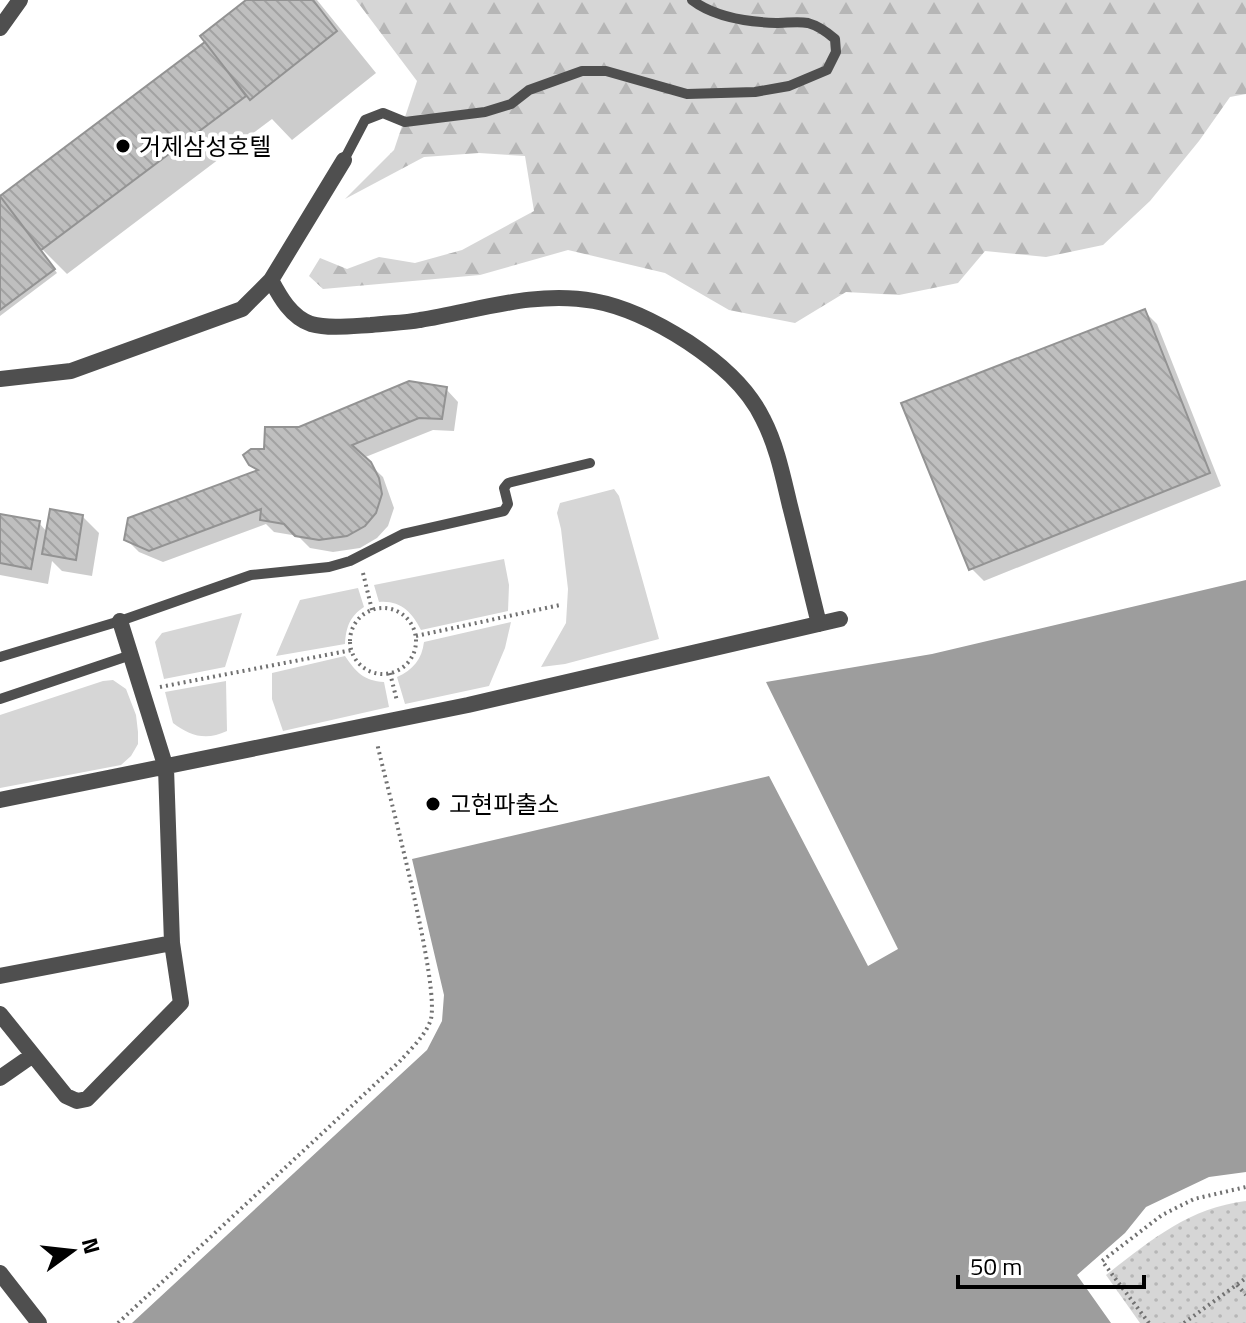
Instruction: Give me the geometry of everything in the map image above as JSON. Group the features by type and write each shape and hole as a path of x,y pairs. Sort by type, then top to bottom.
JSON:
{"street":[{"path":"0,28 20,0"},
{"path":"0,379 71,371 242,309 271,280 344,160"},
{"path":"271,280 293,313 310,324 343,326 419,320 500,304 565,299 594,301 637,314 711,357 737,380 763,418 779,459 819,624"},
{"path":"794,629 807,614 812,598"},
{"path":"0,800 402,719 840,619"},
{"path":"0,1014 66,1096 77,1101 87,1099 180,1006 182,1000 172,943 166,768 120,621"},
{"path":"156,735 177,755 196,762"},
{"path":"137,773 152,752 156,735"},
{"path":"0,976 172,943"},
{"path":"0,1078 33,1055"},
{"path":"0,1273 39,1323"}],"lane":[{"path":"344,160 365,120 383,113 405,122 485,112 511,104 529,90 582,71 606,71 687,94 755,92 789,86 827,70 836,52 835,39 813,25 737,18 702,8 692,0"},
{"path":"0,657 120,621 251,575 329,567 403,534 504,511 508,504 504,488 508,483 590,463"},
{"path":"0,699 131,655"}],"path":[{"path":"359,556 372,610"},
{"path":"416,636 560,605"},
{"path":"388,608 398,611 407,617 416,636 412,658 405,666 390,673 374,673 364,668 352,650 353,628 358,619 372,610 388,608"},
{"path":"142,691 352,650"},
{"path":"390,673 402,719"},
{"path":"118,1323 400,1061 432,1021 428,962 373,725"},
{"path":"1149,1323 1102,1261 1162,1215 1194,1199 1246,1187"},
{"path":"1184,1323 1246,1278"},
{"path":"1237,1285 1246,1295"}],"green space":[{"path":"356,0 1246,0 1246,94 1230,97 1150,201 1103,245 1046,257 985,251 958,283 899,295 846,292 795,323 729,310 665,273 568,250 480,275 323,289 309,276 320,258 347,269 379,257 415,263 462,250 534,211 525,156 479,153 424,157 345,199 394,150 417,81"},
{"path":"614,489 619,496 659,639 565,664 541,667 566,623 568,589 557,513 560,503"},
{"path":"504,559 509,585 508,611 421,630 404,608 379,602 374,585"},
{"path":"358,588 364,607 350,622 345,644 276,656 300,600"},
{"path":"242,613 225,667 164,679 155,642 162,633"},
{"path":"511,622 505,648 489,686 405,704 397,677 416,663 424,642"},
{"path":"345,656 361,675 384,682 389,707 283,731 272,699 272,673"},
{"path":"113,680 126,689 136,715 138,744 131,756 121,765 0,788 0,715"},
{"path":"226,681 227,731 198,736 173,723 165,692"},
{"path":"1246,1201 1246,1323 1140,1323 1106,1275 1154,1238 1188,1219 1225,1205"}],"shaded area":[{"path":"1246,580 1246,1172 1209,1177 1146,1207 1125,1233 1077,1275 1111,1323 132,1323 427,1050 442,1021 444,995 412,859 769,776 868,966 898,949 766,682 932,654"}],"building":[{"path":"246,0 313,0 337,31 250,100 200,36"},
{"name":"거제삼성호텔","path":"205,42 246,96 41,250 0,196"},
{"path":"0,196 55,269 0,310"},
{"path":"1145,309 1210,473 969,570 901,403"},
{"path":"409,381 447,387 442,419 419,418 352,445 371,462 382,494 376,513 365,526 347,536 319,540 295,536 284,524 260,520 261,509 149,551 124,540 128,518 258,470 249,465 243,455 251,449 264,449 265,427 299,427"},
{"path":"50,509 83,515 76,560 42,554"},
{"path":"0,514 40,521 31,569 0,563"}],"place":[{"name":"거제삼성호텔","path":"123,146"},
{"name":"고현파출소","path":"433,804"}]}
